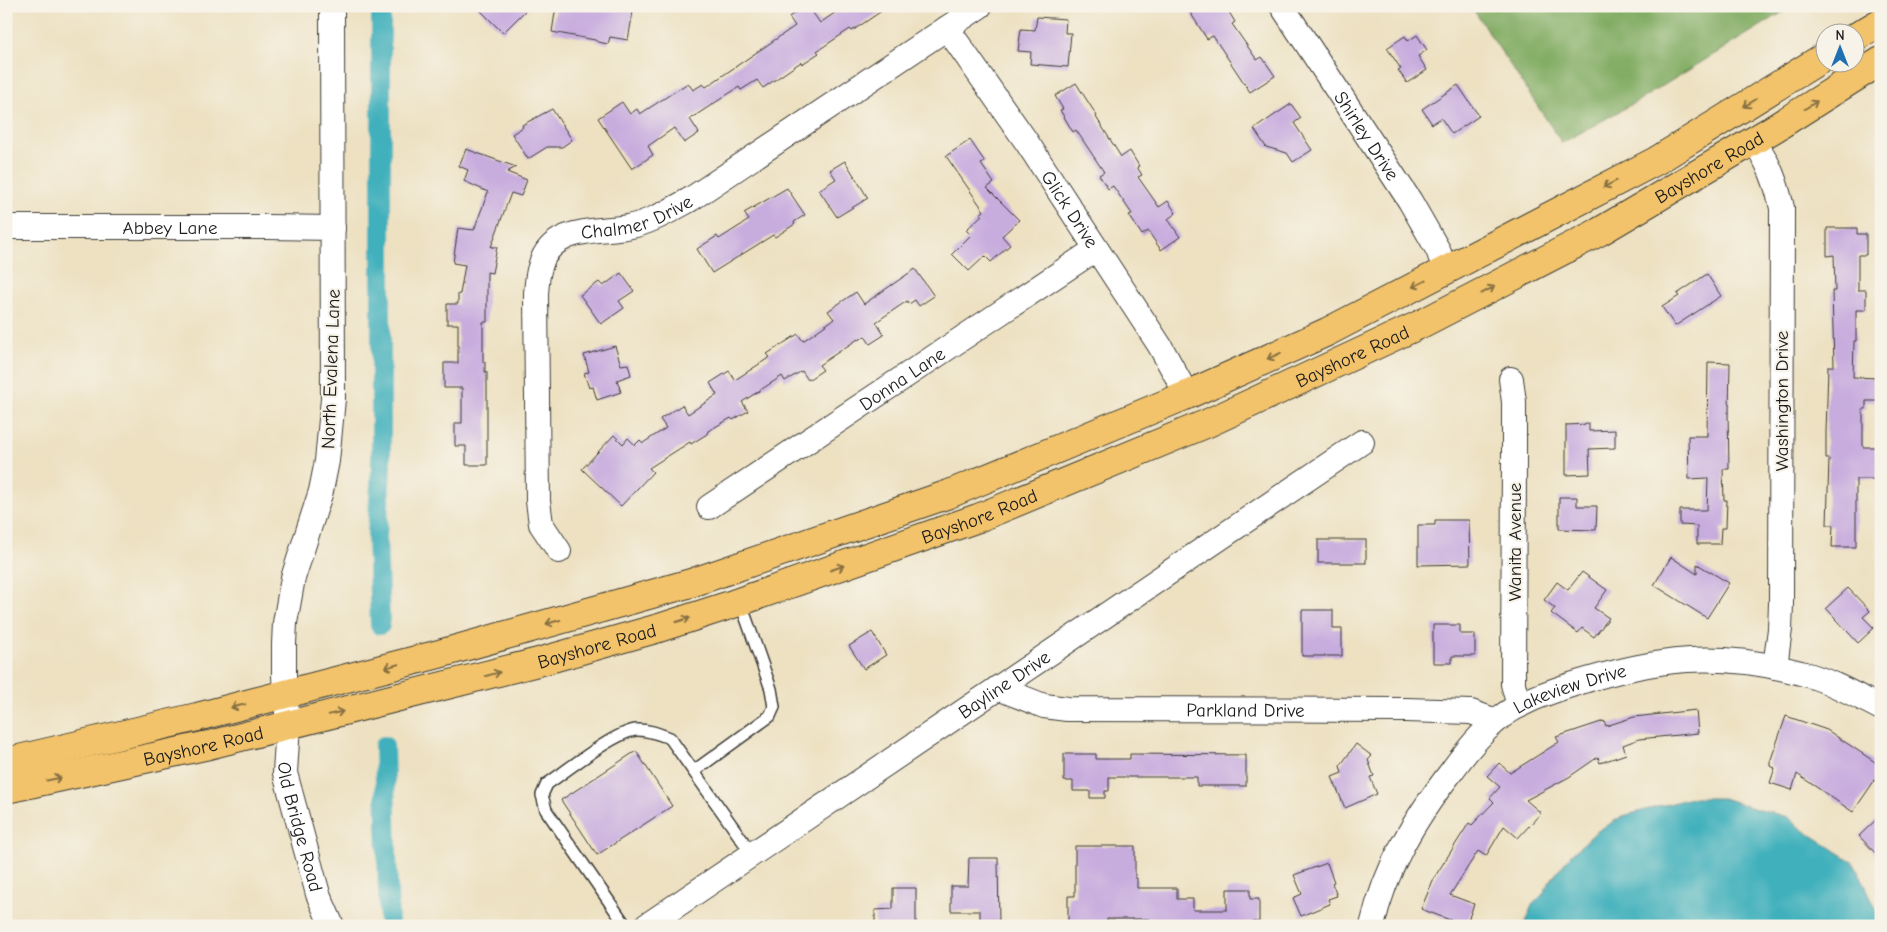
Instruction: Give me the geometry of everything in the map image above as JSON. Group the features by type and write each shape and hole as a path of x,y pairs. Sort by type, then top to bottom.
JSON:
{"main road":[{"path":"1864,32 1881,22"},
{"name":"Bayshore Road","path":"6,789 209,746 542,661 659,628 904,546 978,518 1208,424 1430,320 1599,232 1765,135 1881,62"},
{"name":"Bayshore Road","path":"6,762 285,694 439,654 691,583 949,494 1187,395 1327,332 1656,161 1814,63"},
{"path":"1765,135 1773,123 1774,113 1792,77"},
{"path":"1430,320 1448,283 1448,276 1445,270"}],"street":[{"name":"North Evalena Lane","path":"288,725 285,694 285,623 291,587 300,553 321,492 327,461 332,399 332,6"},
{"name":"Chalmer Drive","path":"559,551 541,524 538,501 536,293 540,265 551,244 572,234 629,226 665,214 691,199 980,6"},
{"name":"Shirley Drive","path":"1282,6 1410,201 1438,250 1445,270"},
{"name":"Glick Drive","path":"947,28 1026,141 1160,346 1187,395"},
{"name":"Washington Drive","path":"1765,135 1762,153 1776,182 1782,208 1781,604 1775,667"},
{"name":"Abbey Lane","path":"6,227 333,228"},
{"name":"Donna Lane","path":"709,507 1096,249"},
{"name":"Wanita Avenue","path":"1511,378 1514,402 1513,684 1519,706"},
{"name":"Bayline Drive","path":"646,926 1362,442"},
{"name":"Lakeview Drive","path":"1372,926 1382,889 1406,836 1425,805 1472,744 1496,721 1519,706 1543,694 1639,666 1666,661 1721,659 1803,673 1881,708"},
{"name":"Parkland Drive","path":"998,688 1044,706 1067,709 1406,710 1471,712 1496,721"},
{"name":"Old Bridge Road","path":"288,725 285,773 318,894 332,926"}],"lane":[{"path":"694,771 770,716 774,707 770,688 740,601"},
{"path":"626,926 546,810 542,795 547,784 620,735 636,730 656,732 670,738 752,854"}],"green space":[{"path":"1471,6 1793,6 1643,98 1562,143"}],"water":[{"path":"1691,798 1723,798 1788,817 1799,827 1853,862 1881,919 1881,926 1524,926 1532,905 1543,894 1550,881 1572,854 1596,832 1623,816"}],"building":[{"path":"476,6 530,6 503,33"},
{"path":"556,6 634,6 628,40 610,37 608,44 552,32"},
{"path":"804,6 808,6 820,23 845,6 889,6 852,31 850,29 817,51 819,53 802,64 801,62 763,88 757,80 741,90 739,87 690,119 699,133 684,143 674,128 648,146 653,155 632,169 598,118 622,102 630,114 637,109 640,114 688,83 693,90 703,84 706,87 795,26 789,17"},
{"path":"1186,6 1213,6 1217,12 1226,7 1235,22 1232,24 1257,60 1262,57 1275,76 1250,92 1213,36 1207,39"},
{"path":"1037,17 1066,19 1065,33 1071,33 1068,67 1030,64 1031,52 1018,51 1021,29 1035,30"},
{"path":"1417,35 1427,50 1418,56 1427,70 1407,83 1398,70 1401,69 1387,48 1405,36 1408,41"},
{"path":"1076,83 1121,157 1130,151 1142,175 1138,177 1159,207 1168,201 1176,213 1168,219 1180,237 1161,250 1148,231 1142,235 1129,215 1132,214 1113,186 1108,189 1099,175 1104,172 1076,130 1073,132 1060,110 1063,109 1055,96"},
{"path":"1458,85 1479,116 1452,134 1441,118 1432,124 1422,109"},
{"path":"1291,104 1301,118 1294,123 1312,150 1293,162 1287,153 1266,147 1254,129"},
{"path":"552,109 572,140 562,147 547,147 528,159 512,134 523,127 522,125"},
{"path":"970,140 985,162 981,164 994,183 987,188 1019,220 1002,236 1010,245 991,262 985,256 969,271 952,254 971,235 966,230 984,211 946,156"},
{"path":"466,149 516,167 507,172 527,180 521,196 511,193 491,247 497,247 492,273 487,272 487,322 483,322 483,362 485,362 485,372 487,372 487,465 466,465 466,446 455,446 455,423 462,423 462,388 444,388 444,363 458,363 458,324 447,324 447,304 458,304 458,294 460,294 465,265 453,263 458,228 474,230 488,192 464,181 468,170 459,166"},
{"path":"845,161 868,198 837,217 819,190 836,179 830,170"},
{"path":"787,188 805,215 775,237 773,235 712,273 697,249 717,236 719,239 749,220 744,213"},
{"path":"1827,228 1857,228 1857,234 1866,234 1866,255 1858,255 1858,290 1866,290 1866,310 1856,310 1853,377 1878,378 1877,401 1866,401 1866,409 1863,409 1863,447 1881,447 1881,479 1856,479 1856,547 1832,547 1833,525 1827,525 1829,459 1826,459 1828,366 1834,366 1832,291 1835,291 1834,255 1827,256"},
{"path":"915,269 934,296 919,306 915,300 909,304 907,301 876,322 884,335 870,344 865,336 858,339 819,365 823,370 808,380 802,371 785,381 782,376 742,402 748,411 708,431 707,434 691,444 690,442 649,468 653,472 621,506 582,469 614,435 623,444 628,438 635,445 640,440 643,443 666,428 660,419 682,405 688,414 717,395 710,383 729,371 735,380 770,357 767,354 798,334 803,341 834,319 828,311 856,292 864,304"},
{"path":"621,273 634,291 619,301 624,308 601,324 580,295 599,282 603,286"},
{"path":"1707,274 1721,296 1675,326 1662,307 1679,296 1677,294"},
{"path":"615,346 621,365 628,364 631,375 617,380 621,392 597,400 593,387 589,388 584,373 589,372 584,355"},
{"path":"1708,362 1730,363 1728,412 1729,469 1723,469 1724,500 1727,500 1726,528 1721,528 1720,544 1697,544 1697,526 1680,525 1680,510 1707,510 1708,478 1689,479 1688,436 1707,436"},
{"path":"1589,424 1589,431 1615,430 1615,448 1589,449 1590,474 1566,475 1566,425"},
{"path":"1559,497 1577,497 1577,506 1597,506 1596,530 1559,529"},
{"path":"1435,520 1469,520 1470,564 1418,565 1418,525 1435,525"},
{"path":"1318,540 1366,540 1366,563 1318,563"},
{"path":"1671,557 1697,574 1697,564 1729,583 1707,618 1654,585"},
{"path":"1582,572 1607,590 1594,608 1609,618 1594,637 1582,628 1578,633 1551,613 1555,608 1544,600 1557,582 1568,590"},
{"path":"1848,588 1870,611 1863,617 1874,628 1858,643 1826,608"},
{"path":"1302,610 1333,610 1333,629 1342,629 1342,656 1302,656"},
{"path":"1433,625 1460,625 1460,634 1475,634 1475,656 1452,656 1452,663 1433,663"},
{"path":"872,632 886,655 864,669 849,646"},
{"path":"1696,710 1698,733 1639,739 1623,745 1626,754 1600,763 1598,757 1569,777 1526,800 1541,813 1518,838 1504,826 1486,856 1478,851 1450,895 1474,904 1466,926 1421,909 1434,878 1469,823 1472,825 1494,802 1490,798 1500,787 1487,776 1499,763 1510,773 1559,742 1556,737 1604,721 1606,726 1634,717"},
{"path":"1786,716 1827,730 1881,766 1881,771 1853,812 1797,774 1792,790 1770,783 1775,768 1770,766 1770,762"},
{"path":"1356,744 1372,756 1368,760 1374,776 1370,777 1377,794 1345,808 1332,777 1342,773 1340,766"},
{"path":"636,751 672,806 597,855 561,800"},
{"path":"1064,754 1096,754 1096,759 1130,759 1130,754 1246,755 1246,786 1197,786 1197,777 1109,777 1109,791 1105,791 1105,798 1090,798 1090,791 1073,791 1073,781 1064,781"},
{"path":"1881,815 1881,859 1859,836"},
{"path":"1075,846 1135,846 1135,878 1137,878 1137,888 1177,888 1177,899 1193,899 1193,910 1227,910 1227,889 1250,889 1250,899 1259,899 1259,922 1250,922 1250,926 1149,926 1149,919 1107,919 1107,924 1068,923 1068,896 1075,896"},
{"path":"969,858 998,858 999,926 980,926 980,911 951,911 951,886 968,886"},
{"path":"1327,863 1337,896 1328,899 1330,904 1301,916 1293,898 1302,894 1294,875"},
{"path":"893,888 916,888 916,926 875,926 875,910 893,909"}],"waterway":[{"path":"380,625 377,535 381,468 381,6"},
{"path":"384,746 389,926"}]}
